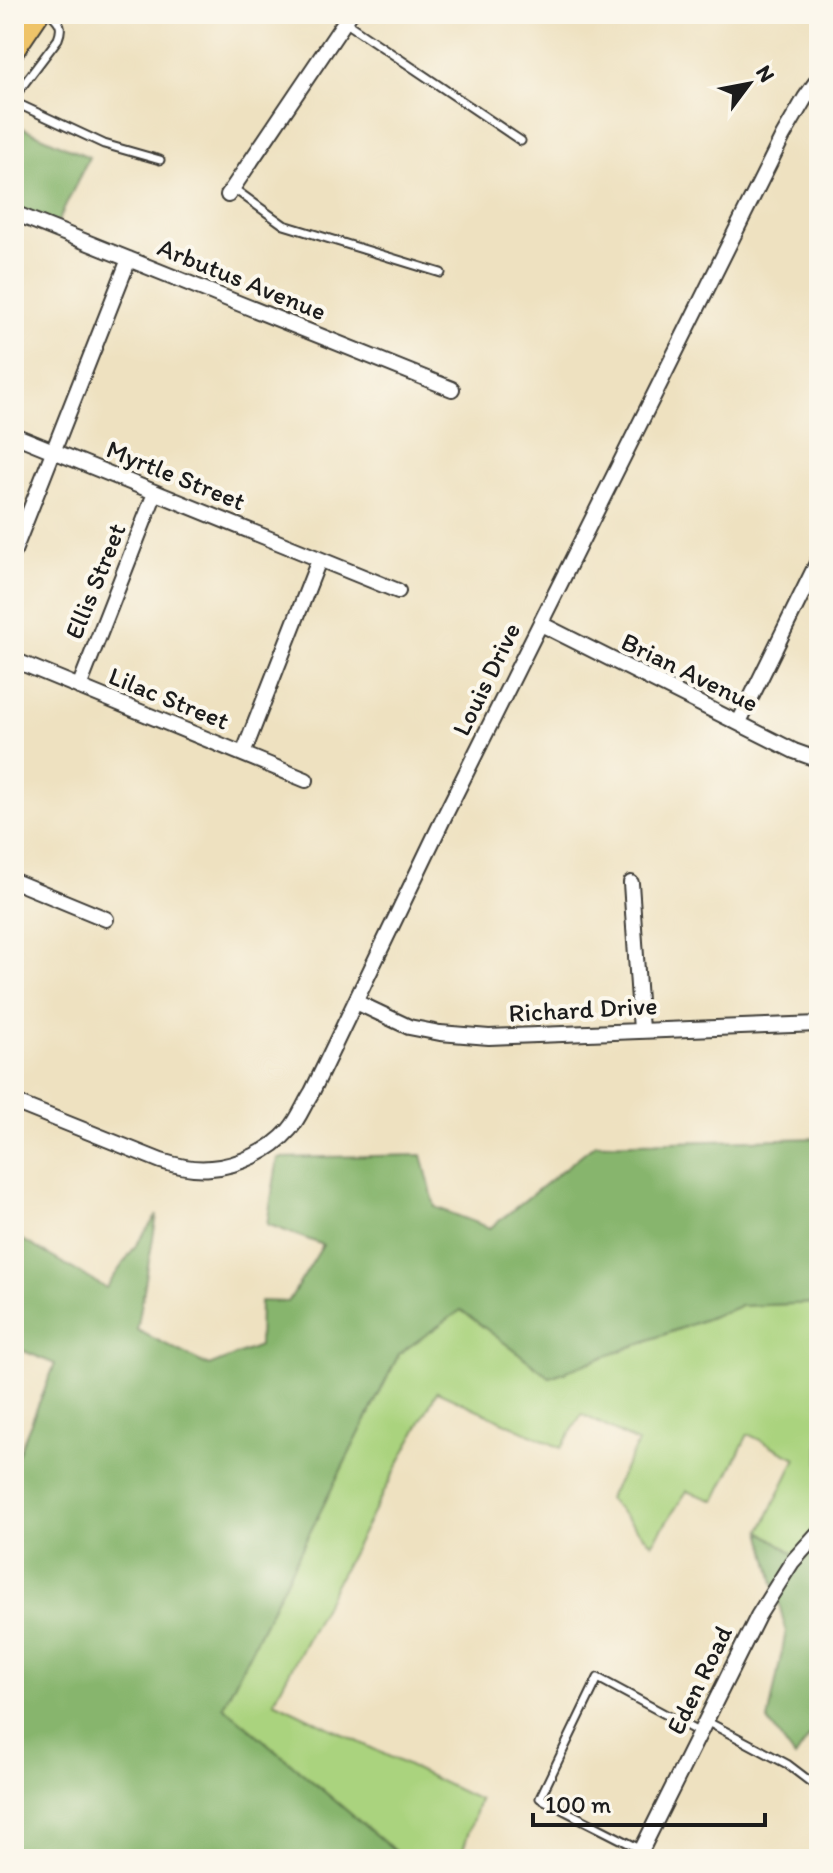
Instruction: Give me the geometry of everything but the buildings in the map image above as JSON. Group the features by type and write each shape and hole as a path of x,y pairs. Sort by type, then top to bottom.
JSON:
{"main road":[{"path":"14,48 37,14"}],"street":[{"path":"230,192 347,18"},
{"name":"Louis Drive","path":"14,1102 182,1167 211,1168 237,1162 261,1152 289,1130 312,1092 445,815 783,136 819,78"},
{"name":"Arbutus Avenue","path":"14,213 452,389"},
{"path":"14,551 129,259"},
{"name":"Myrtle Street","path":"14,435 398,591"},
{"name":"Ellis Street","path":"79,687 155,493"},
{"path":"739,722 819,559"},
{"path":"243,754 319,560"},
{"name":"Brian Avenue","path":"541,624 794,751 819,760"},
{"name":"Lilac Street","path":"14,660 306,780"},
{"path":"14,881 106,919"},
{"path":"631,883 641,1030"},
{"name":"Richard Drive","path":"356,1002 409,1027 489,1037 819,1024"},
{"name":"Eden Road","path":"639,1855 758,1616 792,1562 819,1532"}],"lane":[{"path":"51,14 59,21 62,30 14,99 104,144 160,160"},
{"path":"347,18 521,141"},
{"path":"230,192 284,225 441,273"},
{"path":"639,1855 540,1798 598,1678 787,1764 819,1786"}],"green space":[{"path":"14,124 89,157 55,228 14,214"},
{"path":"819,1138 819,1303 740,1306 550,1377 461,1310 399,1354 223,1706 404,1859 14,1859 14,1464 55,1364 14,1347 14,1235 106,1288 157,1215 137,1330 209,1366 259,1346 260,1301 288,1302 323,1245 267,1224 278,1158 422,1155 435,1207 490,1228 595,1144"},
{"path":"819,1303 819,1538 797,1556 761,1531 796,1458 748,1434 715,1501 687,1491 652,1544 608,1499 638,1443 582,1414 561,1448 437,1391 274,1701 479,1800 460,1859 404,1859 223,1706 399,1354 460,1309 550,1377 741,1306"},
{"path":"761,1531 797,1556 819,1538 819,1737 812,1733 795,1758 768,1721 786,1631"}]}
